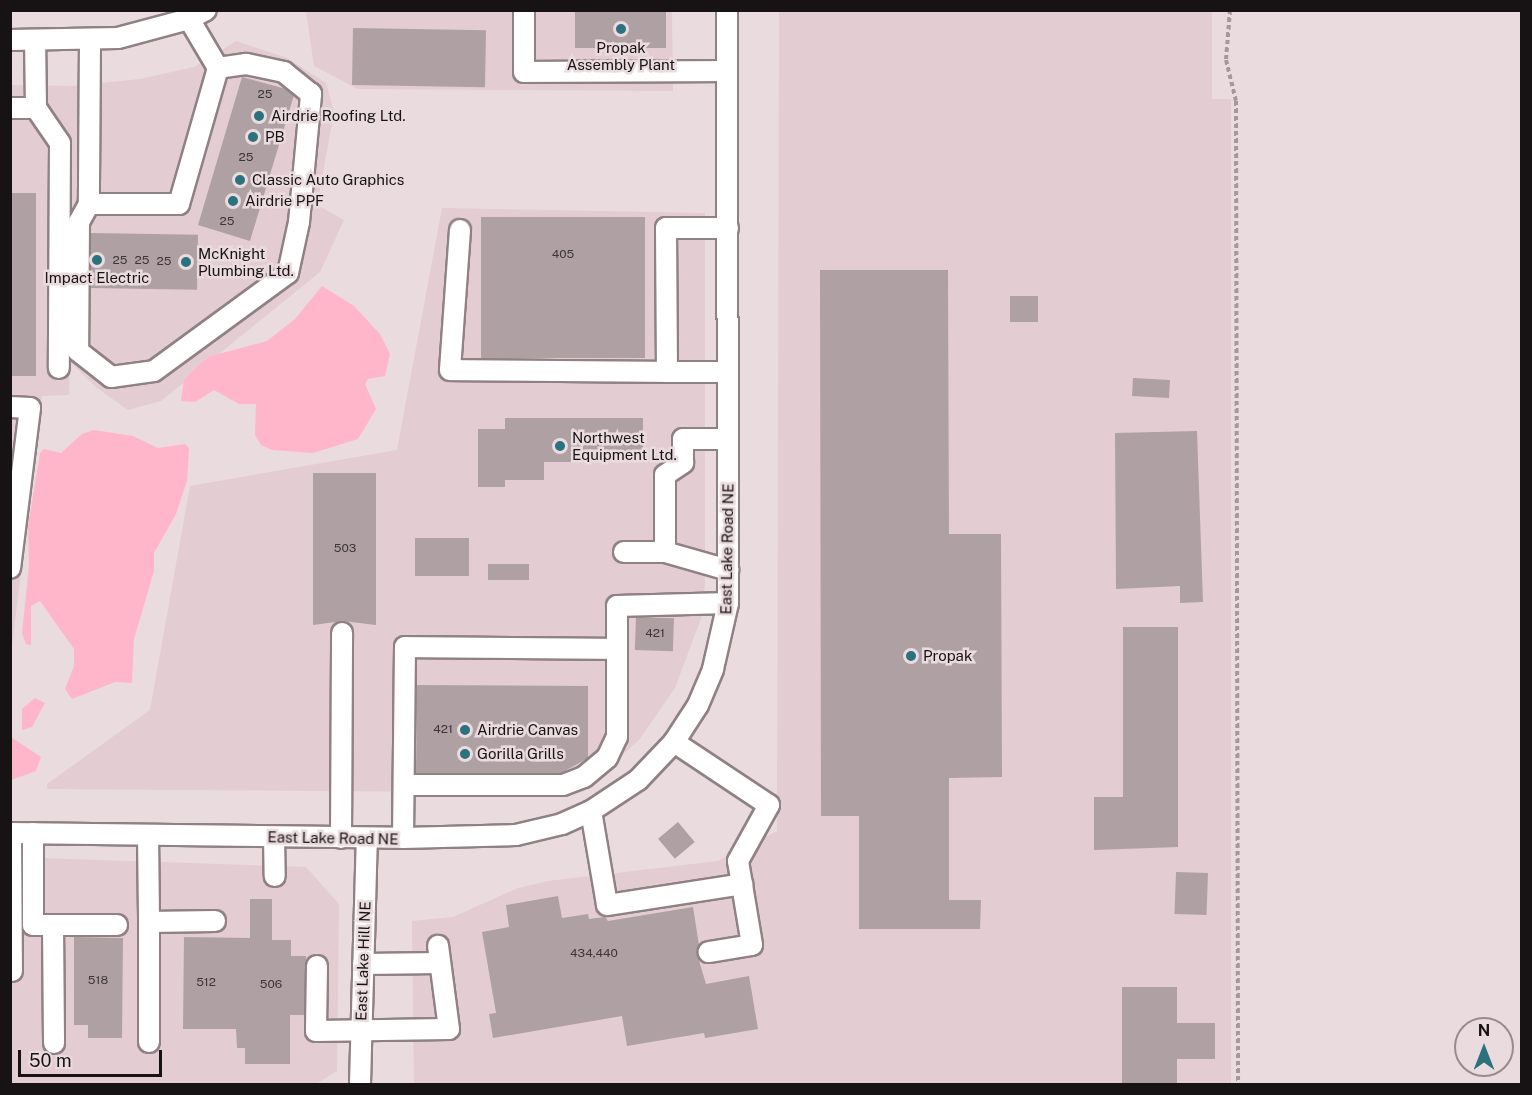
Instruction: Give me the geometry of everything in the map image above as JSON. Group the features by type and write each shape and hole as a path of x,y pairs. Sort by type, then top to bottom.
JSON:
{"street":[{"path":"524,10 524,72 727,71"},
{"name":"East Lake Road NE","path":"11,833 341,838 516,835 562,824 591,811 638,780 674,742 698,705 713,669 728,603 727,10"},
{"path":"10,40 90,41 150,32 197,15 218,68 179,204 89,204"},
{"path":"35,40 36,108 60,143 59,368"},
{"path":"90,41 89,204 79,222 78,351 111,377 154,371 288,273 299,222 311,94 284,72 246,64 218,68"},
{"path":"10,108 36,108"},
{"path":"667,372 666,228 728,228"},
{"path":"460,230 450,370 728,372"},
{"path":"10,408 30,408 17,464 10,568"},
{"path":"665,552 665,475 682,463 682,440 728,440"},
{"path":"624,552 665,552 728,570"},
{"path":"404,785 563,785 584,777 607,759 617,737 617,606 728,603"},
{"path":"341,838 342,633"},
{"path":"403,838 405,647 617,649"},
{"path":"674,742 769,806 738,861 752,945 709,952"},
{"path":"591,811 607,905 742,884"},
{"path":"11,833 12,971"},
{"path":"33,834 33,925 117,925"},
{"path":"148,835 149,1042"},
{"path":"274,837 275,876"},
{"name":"East Lake Hill NE","path":"360,1084 367,838"},
{"path":"149,922 215,921"},
{"path":"53,925 54,1043"},
{"path":"316,966 316,1030 449,1029 439,955 363,964"}],"path":[{"path":"1230,10 1226,60 1236,101 1238,1084"}],"shaded area":[{"path":"306,11 672,11 673,91 358,89 314,66"},
{"path":"779,11 1212,11 1212,99 1231,99 1231,1084 414,1084 412,921 453,917 518,888 548,881 718,861 777,831"},
{"path":"236,41 287,58 326,83 334,112 317,205 344,220 320,272 161,401 128,410 97,388 70,362 69,395 42,396 11,655 11,85 71,86 140,79 194,67"},
{"path":"442,208 705,213 705,583 702,616 675,688 639,740 597,777 563,793 47,789 47,784 150,710 190,486 397,450"},
{"path":"322,286 354,306 380,334 390,354 385,376 368,379 365,384 376,409 358,439 313,453 272,450 261,445 255,435 256,404 239,404 214,390 195,402 181,401 184,380 201,363 211,356 267,341 295,319"},
{"path":"94,430 133,436 158,448 185,444 189,448 187,481 176,514 154,553 154,571 134,639 132,683 115,682 72,699 65,689 74,666 74,649 40,601 31,606 31,645 26,644 22,633 29,566 28,526 40,453 44,449 61,453 82,434"},
{"path":"35,698 45,703 32,727 22,730 22,709"},
{"path":"11,737 41,757 36,771 11,780"},
{"path":"11,857 306,867 339,904 337,1071 316,1084 11,1084"}],"building":[{"name":"Propak Assembly Plant","path":"575,10 666,10 666,48 575,48"},
{"path":"353,28 486,30 485,87 352,85"},
{"path":"242,77 286,89 294,95 250,241 198,225"},
{"path":"10,193 36,193 36,376 10,376"},
{"path":"481,217 645,217 645,358 481,358"},
{"path":"91,233 198,235 197,290 90,288"},
{"name":"Propak","path":"820,270 948,270 949,534 1001,534 1002,777 949,778 949,900 981,900 980,929 859,929 859,816 821,816"},
{"path":"1010,296 1038,296 1038,322 1010,322"},
{"path":"1133,378 1170,380 1169,398 1132,396"},
{"name":"Northwest Equipment Ltd.","path":"505,418 643,418 643,462 544,462 544,480 505,480 505,487 478,487 478,429 505,429"},
{"path":"1197,431 1203,602 1180,603 1180,586 1116,589 1115,433"},
{"path":"313,473 376,473 376,625 343,621 313,625"},
{"path":"415,538 469,538 469,576 415,576"},
{"path":"488,564 529,564 529,580 488,580"},
{"path":"636,617 674,618 673,651 635,650"},
{"path":"1123,627 1178,627 1178,847 1094,850 1094,797 1123,797"},
{"path":"417,685 588,686 588,758 561,773 416,773"},
{"path":"678,822 695,842 675,859 658,839"},
{"path":"1176,872 1208,873 1207,915 1175,914"},
{"path":"558,896 562,918 588,914 589,919 605,917 608,921 693,907 699,945 697,954 706,984 749,976 758,1029 705,1038 704,1033 627,1046 622,1016 493,1038 489,1014 496,1013 482,932 509,927 506,905"},
{"path":"250,899 272,899 272,940 291,940 291,956 306,956 304,1015 290,1015 290,1064 245,1064 245,1048 237,1048 236,1029 183,1029 184,937 250,938"},
{"path":"74,937 123,938 122,1038 88,1038 88,1025 74,1025"},
{"path":"1122,987 1177,987 1177,1023 1215,1023 1215,1059 1177,1059 1177,1084 1122,1084"}],"place":[{"name":"Propak Assembly Plant","path":"621,29"},
{"name":"Airdrie Roofing Ltd.","path":"259,116"},
{"name":"PB","path":"253,137"},
{"name":"Classic Auto Graphics","path":"240,180"},
{"name":"Airdrie PPF","path":"233,201"},
{"name":"Impact Electric","path":"97,260"},
{"name":"McKnight Plumbing Ltd.","path":"186,262"},
{"name":"Northwest Equipment Ltd.","path":"560,446"},
{"name":"Propak","path":"911,656"},
{"name":"Airdrie Canvas","path":"465,730"},
{"name":"Gorilla Grills","path":"465,754"}]}
